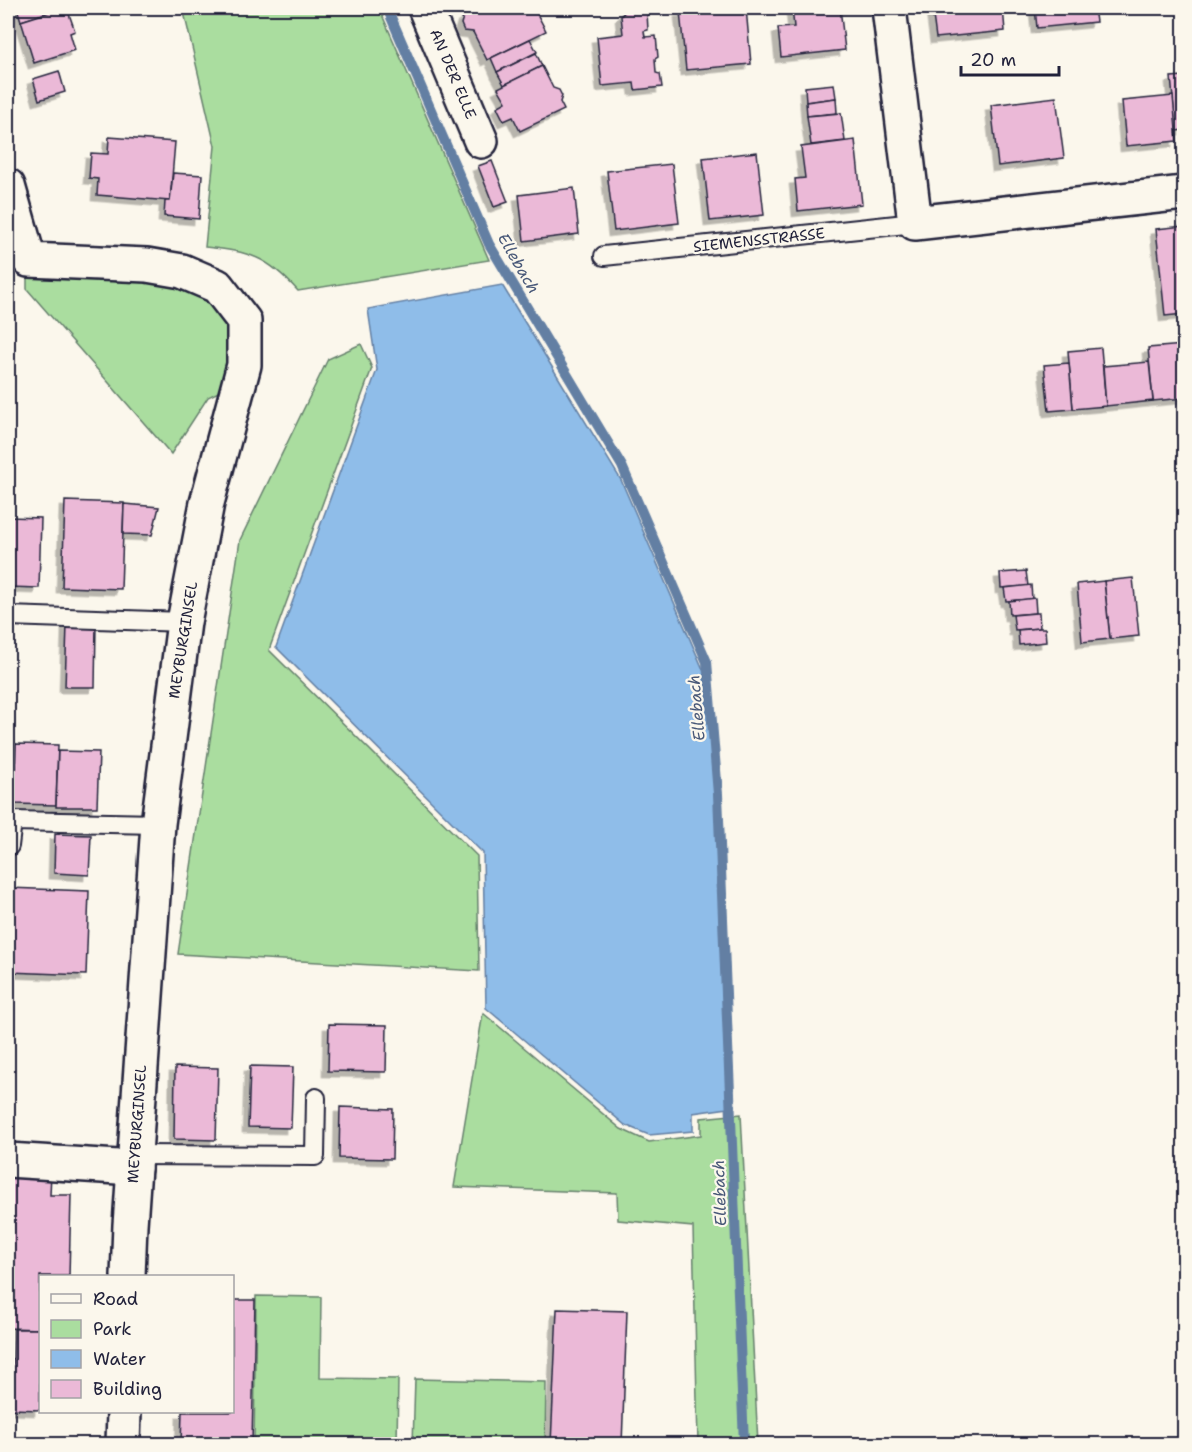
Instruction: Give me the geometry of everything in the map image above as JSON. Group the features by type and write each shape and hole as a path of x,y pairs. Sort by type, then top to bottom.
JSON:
{"street":[{"name":"AN DER ELLE","path":"425,8 481,141"},
{"path":"889,8 915,223"},
{"name":"MEYBURGINSEL","path":"8,186 18,260 147,265 182,271 218,286 244,321 244,365 207,502 184,622 158,824 128,1275"},
{"name":"SIEMENSSTRASSE","path":"915,223 1185,193"},
{"path":"8,1160 134,1162"},
{"path":"123,1444 124,1413"}],"lane":[{"name":"SIEMENSSTRASSE","path":"604,256 915,223"},
{"path":"8,615 184,622"},
{"path":"8,846 12,821 158,824"},
{"path":"134,1162 315,1156 316,1098"}],"green space":[{"path":"183,8 379,8 489,260 298,291 277,270 257,258 234,251 205,247 215,146"},
{"path":"27,276 138,281 199,290 237,323 231,386 208,397 171,454 27,289"},
{"path":"361,344 372,368 269,650 477,856 479,971 178,954 240,540 328,359"},
{"path":"483,1013 621,1129 649,1142 701,1135 701,1118 741,1114 758,1444 698,1444 693,1227 618,1220 617,1193 454,1187"},
{"path":"256,1296 321,1297 320,1378 398,1379 397,1444 254,1444"},
{"path":"415,1379 546,1382 545,1444 413,1444"}],"water":[{"path":"502,285 621,480 705,674 716,804 728,1108 693,1113 693,1131 649,1135 625,1125 486,1008 483,853 276,647 377,370 368,309"}],"building":[{"path":"17,8 62,8 21,21"},
{"path":"62,8 64,13 68,11 75,31 70,33 75,50 34,63 21,21"},
{"path":"482,8 534,8 546,31 487,60 473,32 464,31 461,24 463,17"},
{"path":"628,8 640,8 647,13 648,30 644,31 645,37 656,36 658,57 655,59 656,73 660,74 662,87 635,90 634,83 602,86 597,37 623,34 621,16"},
{"path":"746,8 751,64 686,70 680,12"},
{"path":"792,8 840,8 845,50 781,57 778,28 794,27"},
{"path":"932,8 1003,8 1005,31 936,38"},
{"path":"1035,8 1094,8 1096,22 1037,28"},
{"path":"530,39 537,52 497,72 491,58"},
{"path":"536,53 542,66 504,85 497,72"},
{"path":"542,66 553,88 559,90 562,96 560,102 564,110 520,131 513,117 504,121 497,107 506,102 498,88"},
{"path":"59,71 65,92 39,100 33,79"},
{"path":"1184,76 1184,130 1176,131 1171,77"},
{"path":"834,84 836,98 806,102 805,87"},
{"path":"1173,96 1177,141 1126,146 1122,101"},
{"path":"1056,97 1064,158 998,166 991,105"},
{"path":"836,98 837,113 807,116 806,102"},
{"path":"841,113 845,141 811,145 807,116"},
{"path":"109,137 175,142 170,201 97,195 98,179 89,178 91,153 108,154"},
{"path":"855,140 862,204 798,211 795,179 805,178 801,147"},
{"path":"757,152 764,215 710,221 703,158"},
{"path":"492,161 508,202 494,207 478,166"},
{"path":"672,164 679,223 614,231 607,171"},
{"path":"173,173 202,175 199,219 164,216 165,201 170,201"},
{"path":"574,188 579,234 524,241 519,195"},
{"path":"1184,226 1184,314 1165,316 1156,229"},
{"path":"1184,345 1184,398 1153,401 1148,348"},
{"path":"1101,348 1106,406 1073,409 1068,351"},
{"path":"1149,362 1153,401 1106,406 1103,366"},
{"path":"1069,363 1073,409 1049,411 1044,365"},
{"path":"65,501 124,503 121,589 62,587"},
{"path":"124,504 159,507 152,535 123,534"},
{"path":"8,517 41,518 39,588 8,587"},
{"path":"1026,571 1028,586 1001,588 1000,573"},
{"path":"1133,578 1139,636 1110,639 1104,581"},
{"path":"1104,581 1110,639 1082,642 1077,584"},
{"path":"1031,585 1032,599 1006,601 1004,588"},
{"path":"1035,598 1036,613 1010,615 1009,601"},
{"path":"1039,613 1040,628 1015,630 1013,615"},
{"path":"67,624 96,624 95,687 65,687"},
{"path":"1045,628 1046,642 1019,645 1018,630"},
{"path":"8,744 16,744 14,804 8,804"},
{"path":"16,744 58,745 56,805 14,804"},
{"path":"58,751 99,752 97,807 56,807"},
{"path":"55,834 91,835 89,875 54,873"},
{"path":"8,888 89,891 86,975 8,972"},
{"path":"329,1024 387,1025 386,1072 328,1071"},
{"path":"250,1066 293,1067 291,1128 248,1127"},
{"path":"175,1067 218,1068 216,1140 174,1139"},
{"path":"340,1107 393,1109 392,1159 339,1158"},
{"path":"8,1172 51,1173 50,1195 71,1195 69,1275 39,1275 39,1329 8,1328"},
{"path":"234,1300 255,1300 252,1444 181,1444 182,1413 234,1413"},
{"path":"557,1309 627,1311 622,1444 551,1444"},
{"path":"14,1329 39,1329 39,1410 12,1409"}],"waterway":[{"name":"Ellebach","path":"387,8 489,244 622,466 707,662 718,794 744,1444"}]}
